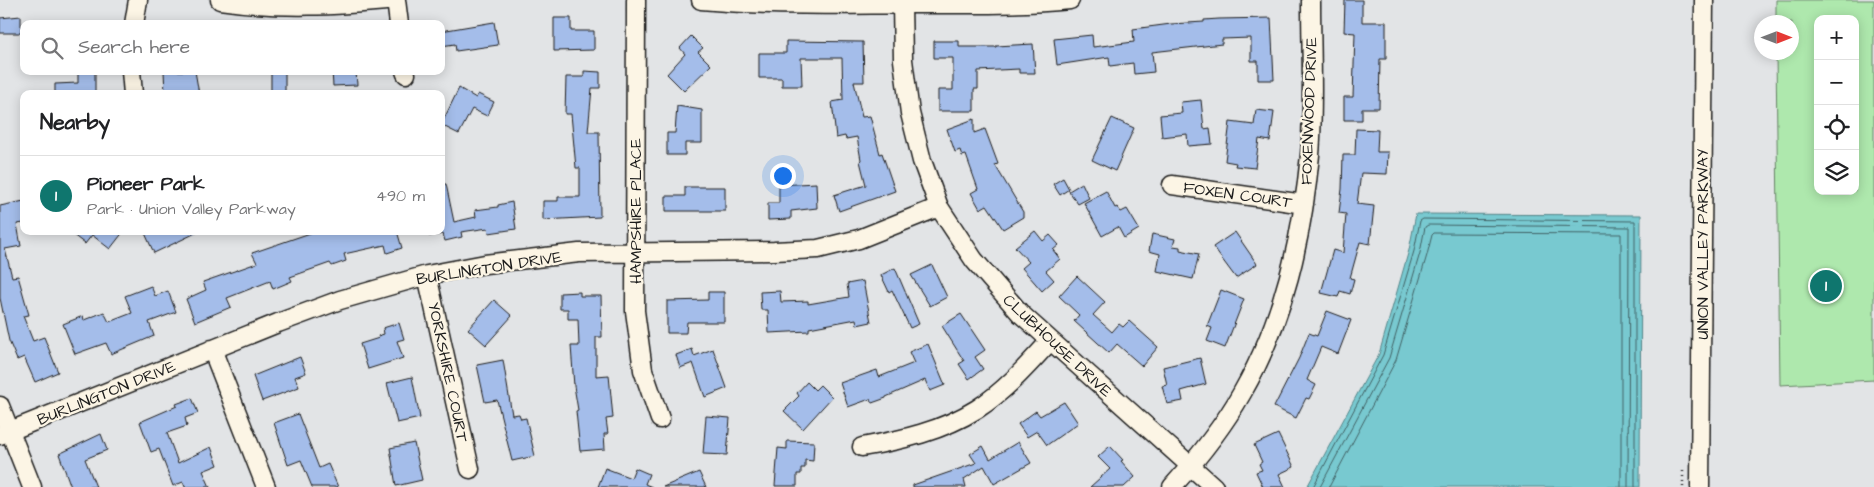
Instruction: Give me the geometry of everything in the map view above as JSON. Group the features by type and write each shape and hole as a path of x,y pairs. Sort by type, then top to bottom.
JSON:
{"street":[{"path":"135,20 138,0"},
{"path":"220,0 255,5 317,7 396,0 398,20"},
{"name":"HAMPSHIRE PLACE","path":"636,0 636,311 643,370 660,419"},
{"path":"701,0 762,4 1033,4 1070,0"},
{"name":"FOXENWOOD DRIVE","path":"1172,487 1191,466 1218,430 1242,393 1265,346 1296,254 1310,153 1311,0"},
{"name":"UNION VALLEY PARKWAY","path":"1700,487 1704,0"},
{"name":"CLUBHOUSE DRIVE","path":"902,4 903,60 910,113 922,160 939,207 974,260 1021,314 1214,487"},
{"path":"131,75 133,90"},
{"name":"FOXEN COURT","path":"1172,185 1304,204"},
{"name":"BURLINGTON DRIVE","path":"5,432 340,300 427,275 485,264 579,253 818,249 859,239 939,207"},
{"name":"YORKSHIRE COURT","path":"427,275 470,469"},
{"path":"862,447 902,440 944,426 978,408 1016,378 1050,341"},
{"path":"212,349 266,487"},
{"path":"0,406 5,432 32,487"}],"green space":[{"path":"1776,0 1874,0 1874,380 1780,385 1776,60 1799,60 1799,15 1776,15"}],"water":[{"path":"1416,214 1641,215 1640,487 1307,487 1379,354 1409,250"}],"building":[{"path":"1345,0 1362,0 1362,22 1386,22 1386,59 1380,59 1379,108 1362,108 1362,120 1344,120 1344,97 1353,97 1355,33 1344,32"},
{"path":"21,16 20,33 0,33 0,18"},
{"path":"554,18 571,18 571,31 594,31 594,50 554,51"},
{"path":"1271,18 1274,80 1258,80 1258,61 1251,61 1251,38 1222,39 1222,44 1152,52 1154,72 1134,74 1133,63 1110,66 1109,57 1057,65 1054,39 1092,35 1093,47 1134,42 1133,29 1204,22 1204,20"},
{"path":"494,22 498,45 456,51 455,44 445,45 445,30"},
{"path":"691,36 703,48 698,52 711,65 684,91 667,74 685,54 680,48"},
{"path":"786,41 863,42 864,82 854,82 862,117 870,116 880,154 882,153 895,191 839,211 834,195 866,185 857,137 846,139 845,136 836,138 832,102 843,100 842,58 801,58 802,86 782,86 782,78 759,78 759,53 786,53"},
{"path":"934,41 959,41 959,47 1033,44 1035,73 1019,73 1019,69 978,71 978,89 974,89 974,111 938,111 938,90 953,90 953,58 934,58"},
{"path":"584,71 600,72 600,88 592,88 588,132 599,132 600,217 543,220 543,201 558,201 558,197 580,197 580,168 576,168 571,114 565,114 566,77 584,77"},
{"path":"78,75 95,75 95,90 55,90 55,84 78,83"},
{"path":"164,75 196,75 198,90 165,90"},
{"path":"271,75 285,75 285,90 271,90"},
{"path":"332,75 356,75 357,85 333,86"},
{"path":"459,88 476,98 478,94 494,102 487,116 472,109 459,134 445,127 445,117"},
{"path":"1201,100 1204,129 1210,128 1212,144 1188,146 1187,134 1162,137 1160,115 1182,113 1181,102"},
{"path":"677,106 702,110 702,143 685,143 685,155 667,155 667,133 675,133"},
{"path":"1256,110 1274,112 1270,141 1259,139 1255,168 1235,166 1236,163 1225,161 1230,122 1254,125"},
{"path":"1112,118 1134,128 1115,171 1092,160"},
{"path":"974,119 974,133 985,129 998,164 995,165 1023,212 1023,217 1003,229 987,205 980,209 971,193 978,189 966,155 962,156 960,150 955,152 947,129"},
{"path":"1356,129 1378,130 1377,152 1388,152 1387,174 1361,173 1357,204 1374,206 1370,244 1360,242 1350,278 1354,279 1350,294 1340,291 1338,297 1321,293 1333,250 1343,253 1346,214 1339,213 1343,155 1355,155"},
{"path":"1063,178 1069,189 1060,195 1053,184"},
{"path":"816,183 817,208 791,211 791,219 768,220 768,203 779,203 779,185"},
{"path":"1082,183 1089,198 1078,204 1069,191"},
{"path":"445,184 454,222 476,217 475,210 498,207 498,205 512,202 516,229 489,233 488,228 461,232 462,237 445,241 443,235 445,235"},
{"path":"685,187 725,187 725,211 666,211 666,196 685,196"},
{"path":"1106,191 1115,208 1117,207 1121,212 1127,209 1139,229 1124,238 1118,227 1102,236 1084,203"},
{"path":"20,202 20,224 17,224 21,246 5,249 12,277 18,276 29,315 23,316 33,341 44,337 58,372 35,382 24,357 17,360 9,341 0,298 0,206"},
{"path":"1035,231 1043,241 1050,235 1059,245 1053,250 1060,259 1046,271 1054,280 1042,291 1022,268 1029,262 1015,247"},
{"path":"1235,232 1257,264 1236,278 1213,247"},
{"path":"1152,234 1175,239 1173,246 1180,247 1180,250 1199,254 1193,279 1157,271 1160,254 1149,251"},
{"path":"73,235 92,235 85,244"},
{"path":"92,235 121,235 110,249"},
{"path":"146,235 192,235 154,253"},
{"path":"304,235 398,235 402,248 387,253 385,245 344,254 346,261 332,266 330,263 290,277 292,281 273,289 270,281 227,298 231,307 195,322 186,299 206,290 203,282 257,263 252,253"},
{"path":"932,265 947,297 930,306 911,275"},
{"path":"895,268 919,324 910,328 892,290 889,292 881,275"},
{"path":"1077,276 1105,302 1093,315 1112,332 1119,324 1123,327 1129,321 1158,347 1142,366 1117,344 1109,353 1074,321 1079,315 1059,296"},
{"path":"863,281 871,322 857,325 856,319 809,328 809,331 769,333 768,310 761,310 760,292 780,291 781,302 808,301 808,304 849,297 847,284"},
{"path":"151,286 155,296 168,291 176,312 149,322 154,336 111,354 106,343 75,354 63,324 83,316 84,320 104,312 109,322 132,313 125,296"},
{"path":"1221,290 1244,299 1225,348 1207,341 1212,328 1207,326"},
{"path":"580,292 580,296 601,296 602,337 596,337 596,376 609,375 613,418 606,419 608,434 604,434 605,449 580,451 576,411 578,410 571,346 579,346 578,319 568,319 568,309 560,309 560,293"},
{"path":"708,292 724,292 724,322 687,322 686,333 667,333 667,301 708,300"},
{"path":"494,300 512,316 486,345 468,329"},
{"path":"1327,311 1351,320 1338,354 1321,347 1307,380 1316,385 1309,399 1306,398 1296,418 1274,407 1299,358 1309,333 1317,336"},
{"path":"961,314 985,350 975,357 983,369 969,379 959,364 964,361 942,326"},
{"path":"399,323 404,339 397,341 403,358 368,369 360,344 379,338 378,336 384,334 383,328"},
{"path":"928,344 945,385 930,391 925,380 872,403 870,399 848,407 840,383 877,370 879,377 914,363 909,352"},
{"path":"692,349 694,356 713,349 727,388 705,397 693,363 680,368 676,355"},
{"path":"300,357 306,373 295,377 299,387 262,401 253,376"},
{"path":"1200,358 1206,384 1181,391 1183,401 1167,404 1162,386 1167,385 1163,367"},
{"path":"503,360 512,415 519,414 521,419 526,418 535,456 512,461 497,400 485,402 477,365"},
{"path":"412,377 420,418 397,423 387,383"},
{"path":"807,382 815,390 820,385 832,397 803,429 784,411 799,396 797,393"},
{"path":"192,398 198,413 185,418 187,426 167,433 178,463 211,447 218,465 203,471 210,487 185,487 183,482 173,486 159,449 151,452 140,422"},
{"path":"1064,402 1078,423 1047,445 1037,431 1027,437 1018,424 1036,411 1040,416"},
{"path":"298,414 319,468 328,464 338,487 312,487 301,460 288,465 274,423"},
{"path":"706,416 730,418 727,455 703,454"},
{"path":"101,434 107,450 85,459 96,487 71,487 59,454"},
{"path":"1278,434 1294,467 1279,474 1285,487 1263,487 1256,472 1262,470 1259,464 1262,462 1254,445"},
{"path":"787,441 814,442 813,461 805,460 805,468 801,468 801,474 797,474 797,486 775,486 778,448 787,449"},
{"path":"1018,442 1031,463 994,484 984,466 964,479 966,487 913,487 913,485 976,463 970,454 983,446 990,459"},
{"path":"414,443 422,480 396,486 390,448"},
{"path":"1110,446 1135,477 1124,487 1090,487 1110,469 1098,457"},
{"path":"605,468 631,478 635,468 649,474 645,484 652,487 598,487"},
{"path":"699,472 706,487 663,487"}],"place":[{"name":"Pioneer Park","path":"1826,286"}]}
